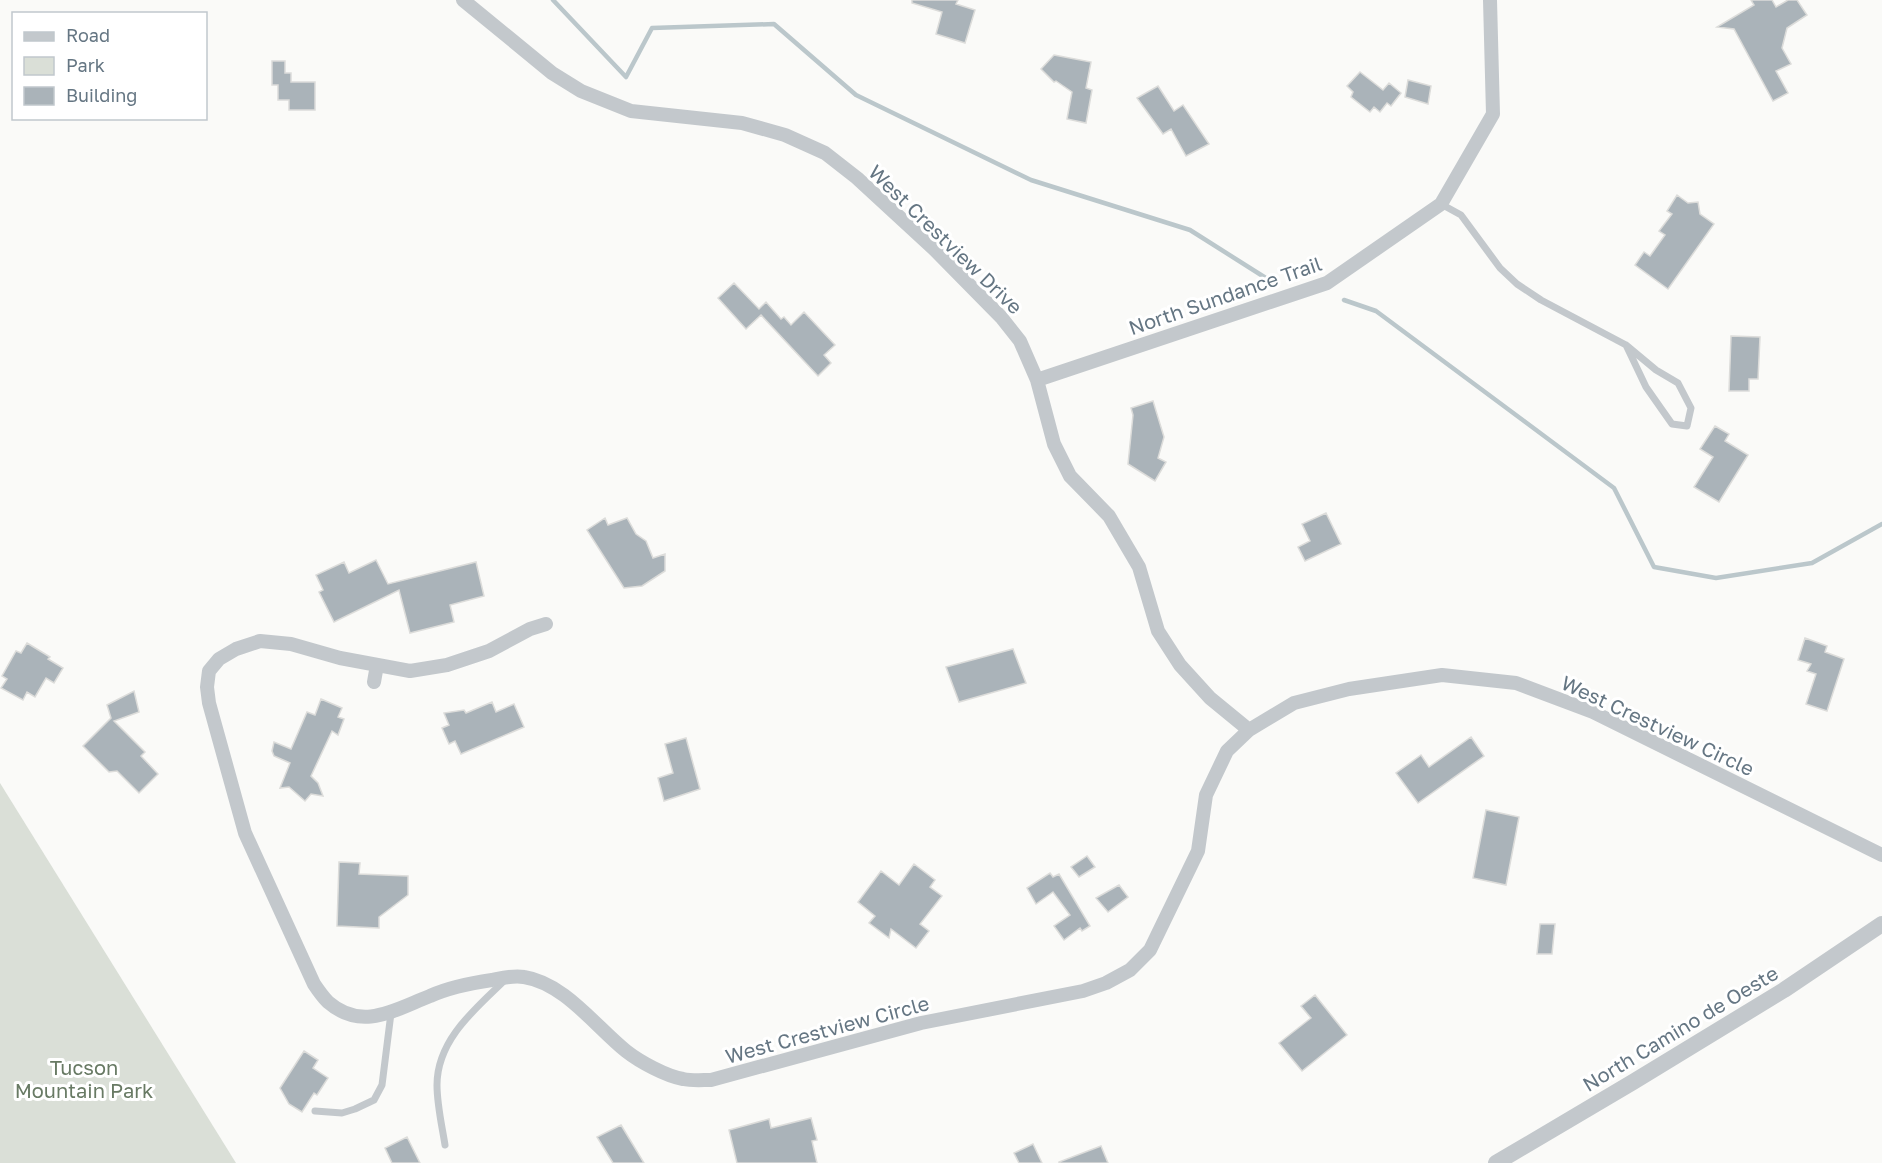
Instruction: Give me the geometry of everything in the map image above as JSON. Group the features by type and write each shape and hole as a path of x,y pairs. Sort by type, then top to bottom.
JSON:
{"street":[{"name":"West Crestview Drive","path":"463,0 552,73 581,92 631,111 742,123 785,135 825,153 866,186 982,296 1020,341 1037,380 1054,444 1070,476 1109,516 1139,567 1158,631 1180,665 1210,698 1249,730"},
{"name":"North Sundance Trail","path":"1037,380 1327,283 1441,204 1493,114 1490,0"},
{"name":"West Crestview Circle","path":"546,624 530,629 489,651 447,665 410,671 340,658 291,644 260,642 236,648 219,659 209,671 207,687 209,703 245,833 314,984 328,1002 344,1012 364,1018 391,1013 454,988 508,977 524,977 546,984 573,1003 626,1051 644,1063 682,1079 711,1080 921,1023 1083,991 1106,983 1130,970 1150,950 1198,851 1206,795 1227,751 1249,730 1294,703 1349,689 1442,675 1516,683 1593,712 1882,855"},
{"path":"374,682 377,665"},
{"name":"North Camino de Oeste","path":"1496,1163 1784,990 1882,924"}],"lane":[{"path":"1441,204 1461,215 1500,268 1517,284 1541,300 1626,345 1656,370 1678,383 1691,408 1687,426 1672,424 1646,387 1626,345"},
{"path":"445,1145 437,1086 440,1062 448,1043 465,1018 508,977"},
{"path":"315,1111 342,1113 374,1100 384,1077 391,1013"}],"green space":[{"name":"Tucson Mountain Park","path":"0,783 236,1163 0,1163"}],"building":[{"path":"912,0 958,0 956,4 975,10 965,43 936,34 942,12 912,3"},
{"path":"1751,0 1772,0 1776,7 1788,0 1797,0 1807,15 1787,28 1782,48 1791,64 1776,71 1788,93 1773,101 1734,29 1717,27 1754,5"},
{"path":"1054,55 1091,62 1086,88 1092,90 1086,123 1067,119 1072,92 1056,81 1054,82 1041,69"},
{"path":"272,61 285,61 285,73 291,73 291,82 315,82 315,110 289,110 289,100 278,100 278,85 272,85"},
{"path":"1360,72 1383,90 1389,83 1401,93 1391,106 1387,103 1380,112 1374,107 1370,112 1351,97 1353,92 1347,86"},
{"path":"1408,80 1431,86 1428,104 1405,97"},
{"path":"1158,86 1174,111 1183,105 1209,144 1186,156 1171,129 1163,134 1137,98"},
{"path":"1677,195 1688,203 1698,202 1700,214 1714,224 1668,289 1635,265 1644,252 1650,256 1665,235 1659,231 1672,214 1667,211"},
{"path":"734,283 759,309 766,302 781,319 784,317 791,325 804,312 835,345 824,355 831,363 818,376 761,315 746,329 718,298"},
{"path":"1731,336 1760,337 1758,379 1749,379 1749,391 1729,391"},
{"path":"1153,401 1164,437 1158,458 1166,462 1155,481 1128,464 1133,415 1131,408"},
{"path":"1715,426 1729,434 1725,441 1748,455 1719,502 1694,487 1713,457 1700,449"},
{"path":"1326,513 1341,544 1305,561 1298,547 1310,541 1302,524"},
{"path":"605,518 608,525 627,518 636,534 646,541 653,558 665,554 665,571 642,586 624,588 587,530"},
{"path":"376,560 388,584 476,562 484,596 450,605 454,622 410,633 399,590 334,622 319,592 323,590 316,575 344,562 349,573"},
{"path":"1805,638 1827,646 1825,652 1844,659 1827,711 1806,704 1816,674 1807,671 1811,664 1798,660"},
{"path":"27,643 63,668 54,683 46,678 35,697 27,692 23,700 1,688 7,679 2,676 16,651 21,653"},
{"path":"1013,649 1026,683 959,702 946,667"},
{"path":"134,691 139,712 114,721 145,752 141,756 158,774 139,793 117,771 109,772 83,746 111,718 107,705"},
{"path":"321,699 342,708 338,717 344,719 338,735 332,731 311,776 318,783 323,796 311,794 305,801 289,787 280,788 290,763 274,756 272,751 274,742 291,749 307,712 315,715"},
{"path":"492,702 496,712 514,704 524,727 461,754 455,741 449,744 442,728 449,725 444,713 464,710 466,713"},
{"path":"1471,737 1484,756 1418,803 1396,773 1421,755 1429,767"},
{"path":"686,738 700,789 664,801 658,778 673,773 665,744"},
{"path":"1486,810 1519,817 1506,885 1473,878"},
{"path":"1087,856 1095,867 1079,877 1071,867"},
{"path":"339,862 360,863 359,874 408,876 408,895 379,917 379,928 337,926"},
{"path":"914,864 935,880 930,887 942,896 920,924 929,931 916,948 891,929 889,938 869,923 875,916 858,902 881,871 899,885"},
{"path":"1050,873 1053,877 1059,874 1090,926 1082,931 1080,928 1064,940 1054,926 1070,915 1053,892 1036,904 1027,888"},
{"path":"1119,885 1128,897 1108,912 1096,898"},
{"path":"1540,924 1555,924 1552,954 1537,954"},
{"path":"1315,995 1347,1035 1302,1071 1279,1043 1311,1018 1301,1006"},
{"path":"304,1051 318,1060 313,1068 328,1078 317,1095 314,1093 302,1112 289,1104 280,1088"},
{"path":"811,1118 817,1140 812,1141 817,1163 737,1163 729,1130 769,1119 771,1128"},
{"path":"621,1125 644,1163 613,1163 597,1137"},
{"path":"407,1137 420,1163 392,1163 385,1148"},
{"path":"1033,1144 1042,1163 1019,1163 1014,1153"},
{"path":"1101,1146 1108,1163 1059,1163 1059,1162"}],"waterway":[{"path":"553,0 626,77 652,28 774,24 856,95 1031,180 1190,230 1269,280"},
{"path":"1344,300 1376,311 1614,488 1654,567 1716,578 1812,563 1882,524"}]}
